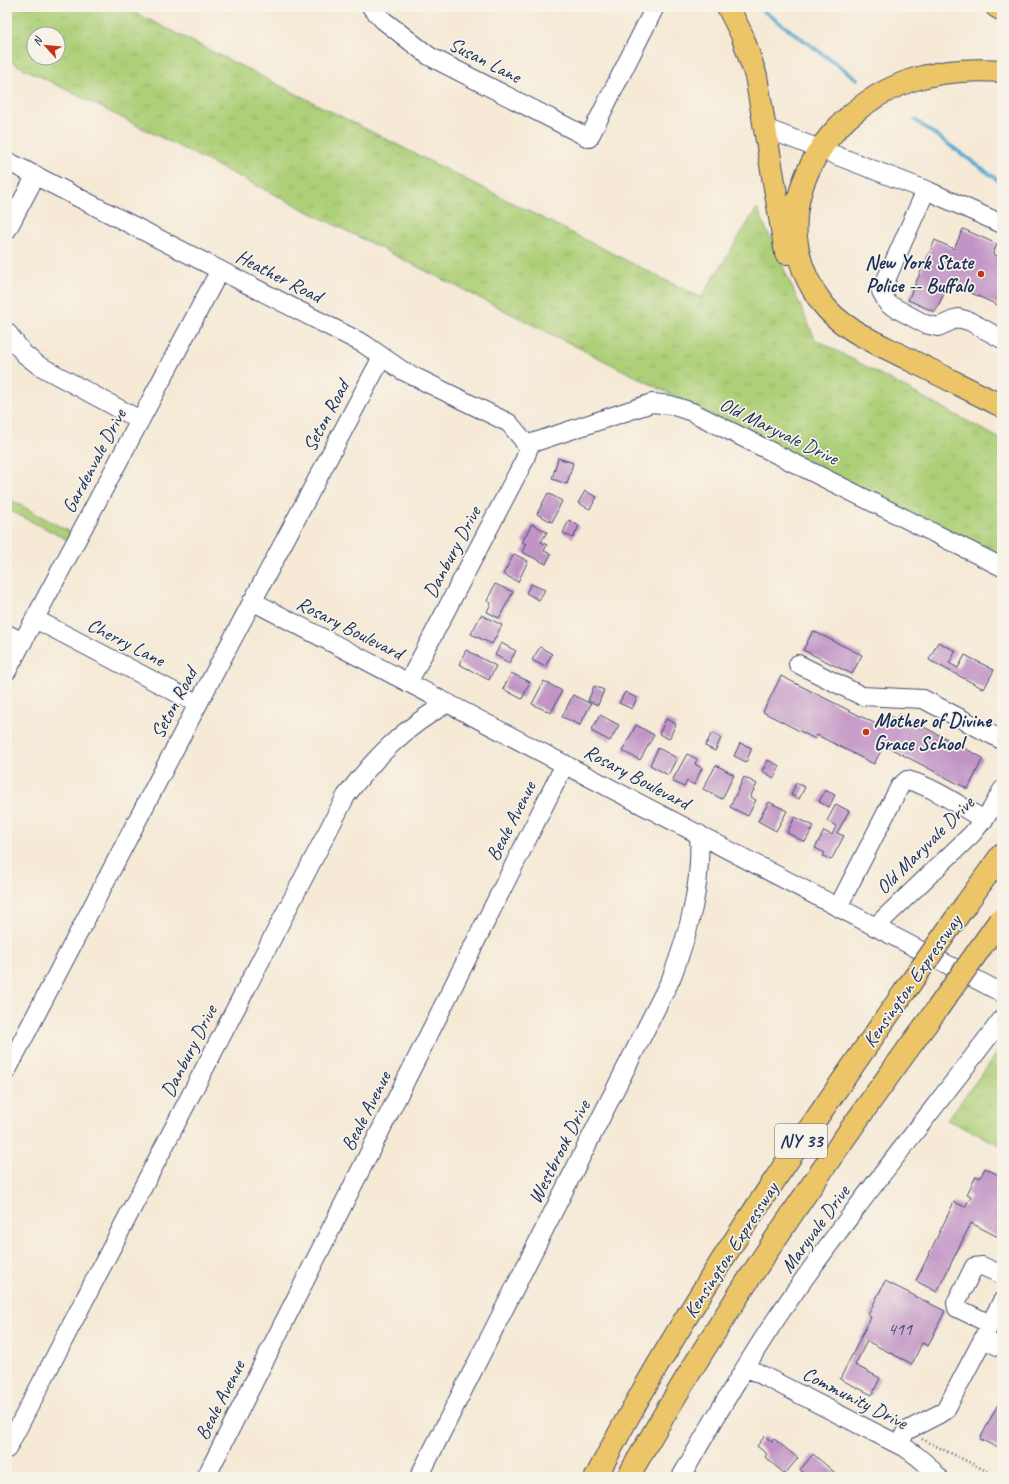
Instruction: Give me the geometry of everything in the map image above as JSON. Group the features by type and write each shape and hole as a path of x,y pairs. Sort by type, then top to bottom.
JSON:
{"highway":[{"path":"728,7 742,35 756,76 786,253 794,278 805,298 816,314 834,330 849,340 1002,421"},
{"path":"997,7 1002,10"},
{"path":"1002,71 946,73 909,81 880,96 856,112 833,132 820,149 804,181 797,205 796,228 799,253 806,272 823,304 835,316 857,333 1002,406"},
{"name":"Kensington Expressway","path":"596,1477 701,1293 817,1118 1002,854"},
{"name":"Kensington Expressway","path":"628,1477 664,1415 762,1258 821,1170 1001,919"}],"street":[{"name":"Susan Lane","path":"371,7 383,20 429,56 590,138 655,7"},
{"path":"765,128 926,190 1002,224"},
{"name":"Heather Road","path":"7,161 364,344 404,371 509,423 525,443"},
{"path":"7,230 36,175"},
{"path":"926,190 881,291 888,304 925,324 938,326 958,318 969,321 1002,339"},
{"name":"Gardenvale Drive","path":"7,672 220,270"},
{"path":"7,332 24,354 38,365 140,420"},
{"name":"Seton Road","path":"7,1070 382,356"},
{"name":"Old Maryvale Drive","path":"525,443 652,403 671,405 692,412 1002,567"},
{"name":"Danbury Drive","path":"408,682 524,461 528,450 525,443"},
{"name":"Rosary Boulevard","path":"252,602 1002,993"},
{"name":"Cherry Lane","path":"35,619 198,704"},
{"path":"7,634 23,642"},
{"path":"798,664 862,696 923,699 1002,740"},
{"name":"Danbury Drive","path":"7,1449 346,796 384,750 406,729 448,703"},
{"name":"Beale Avenue","path":"206,1477 565,764"},
{"path":"838,908 900,786 907,780 917,783 941,795 984,820"},
{"name":"Old Maryvale Drive","path":"875,927 972,834 992,810 1002,790"},
{"name":"Westbrook Drive","path":"419,1477 671,979 694,910 700,864 699,834"},
{"name":"Maryvale Drive","path":"681,1477 778,1316 848,1220 1002,1019"},
{"path":"1002,1275 982,1266 974,1267 956,1303 957,1308 987,1332 1002,1348"},
{"path":"902,1438 945,1411 1002,1301"},
{"name":"Community Drive","path":"746,1367 902,1438 938,1477"}],"path":[{"path":"902,1438 999,1477"}],"green space":[{"path":"7,7 124,7 701,298 757,208 815,339 1002,440 1002,561 7,60"},
{"path":"7,498 72,533 70,541 7,509"},
{"path":"1002,1047 1002,1146 947,1120"}],"building":[{"path":"963,229 997,244 993,254 1002,258 1002,307 949,283 935,312 908,300 935,240 954,249"},
{"path":"558,458 573,463 567,484 552,479"},
{"path":"585,491 597,497 590,509 578,503"},
{"path":"548,493 562,501 552,522 537,514"},
{"path":"569,520 579,526 573,538 563,533"},
{"path":"532,524 547,532 541,542 547,545 544,551 551,554 546,564 522,552 526,544 522,542"},
{"path":"514,554 528,561 518,582 503,574"},
{"path":"495,584 513,592 499,618 487,612 491,603 487,601"},
{"path":"531,584 545,590 539,600 526,593"},
{"path":"481,615 502,625 492,644 471,634"},
{"path":"813,631 862,655 852,674 803,650"},
{"path":"938,642 956,651 949,663 958,668 965,655 994,670 984,689 929,660"},
{"path":"501,643 516,651 509,663 495,655"},
{"path":"540,647 552,654 545,667 532,660"},
{"path":"466,650 496,666 489,680 459,664"},
{"path":"511,673 530,682 522,699 503,689"},
{"name":"Mother of Divine Grace School","path":"781,676 884,728 890,716 896,719 899,714 983,758 968,789 884,745 874,764 817,735 815,739 763,712"},
{"path":"544,681 562,691 551,713 532,704"},
{"path":"594,686 604,690 598,705 588,701"},
{"path":"625,692 637,698 632,709 619,703"},
{"path":"573,695 591,704 580,725 562,717"},
{"path":"600,715 619,725 610,741 591,731"},
{"path":"666,719 676,724 669,739 659,734"},
{"path":"636,725 654,735 640,760 622,751"},
{"path":"712,733 721,738 715,751 705,746"},
{"path":"740,743 752,748 746,762 734,756"},
{"path":"658,748 677,758 668,775 650,765"},
{"path":"687,754 697,759 695,764 702,768 694,785 687,781 684,787 672,781"},
{"path":"768,760 780,766 774,778 762,771"},
{"path":"716,765 734,775 722,799 703,789"},
{"path":"744,777 757,784 750,797 756,800 748,816 730,807"},
{"path":"796,783 805,787 799,799 791,795"},
{"path":"825,790 835,795 829,807 819,802"},
{"path":"769,802 787,811 776,831 758,821"},
{"path":"836,804 849,811 837,833 844,836 831,860 823,856 825,853 815,848 824,831 832,835 836,826 827,821"},
{"path":"795,817 814,826 805,842 787,833"},
{"path":"985,1168 1002,1177 1002,1239 971,1223 937,1292 916,1281 954,1202 965,1207 971,1196 967,1194 976,1176 980,1178"},
{"path":"885,1281 945,1311 928,1346 922,1343 912,1364 867,1341 855,1365 880,1378 872,1395 840,1379 871,1317 868,1315"},
{"path":"999,1402 1002,1403 1002,1450 980,1439"},
{"path":"765,1436 772,1442 774,1439 798,1458 785,1474 765,1457 767,1454 757,1446"},
{"path":"813,1454 840,1477 808,1477 800,1470"}],"waterway":[{"path":"758,7 857,79"},
{"path":"915,120 1002,183"}],"place":[{"name":"New York State Police -- Buffalo","path":"981,274"},
{"name":"Mother of Divine Grace School","path":"866,732"}]}
